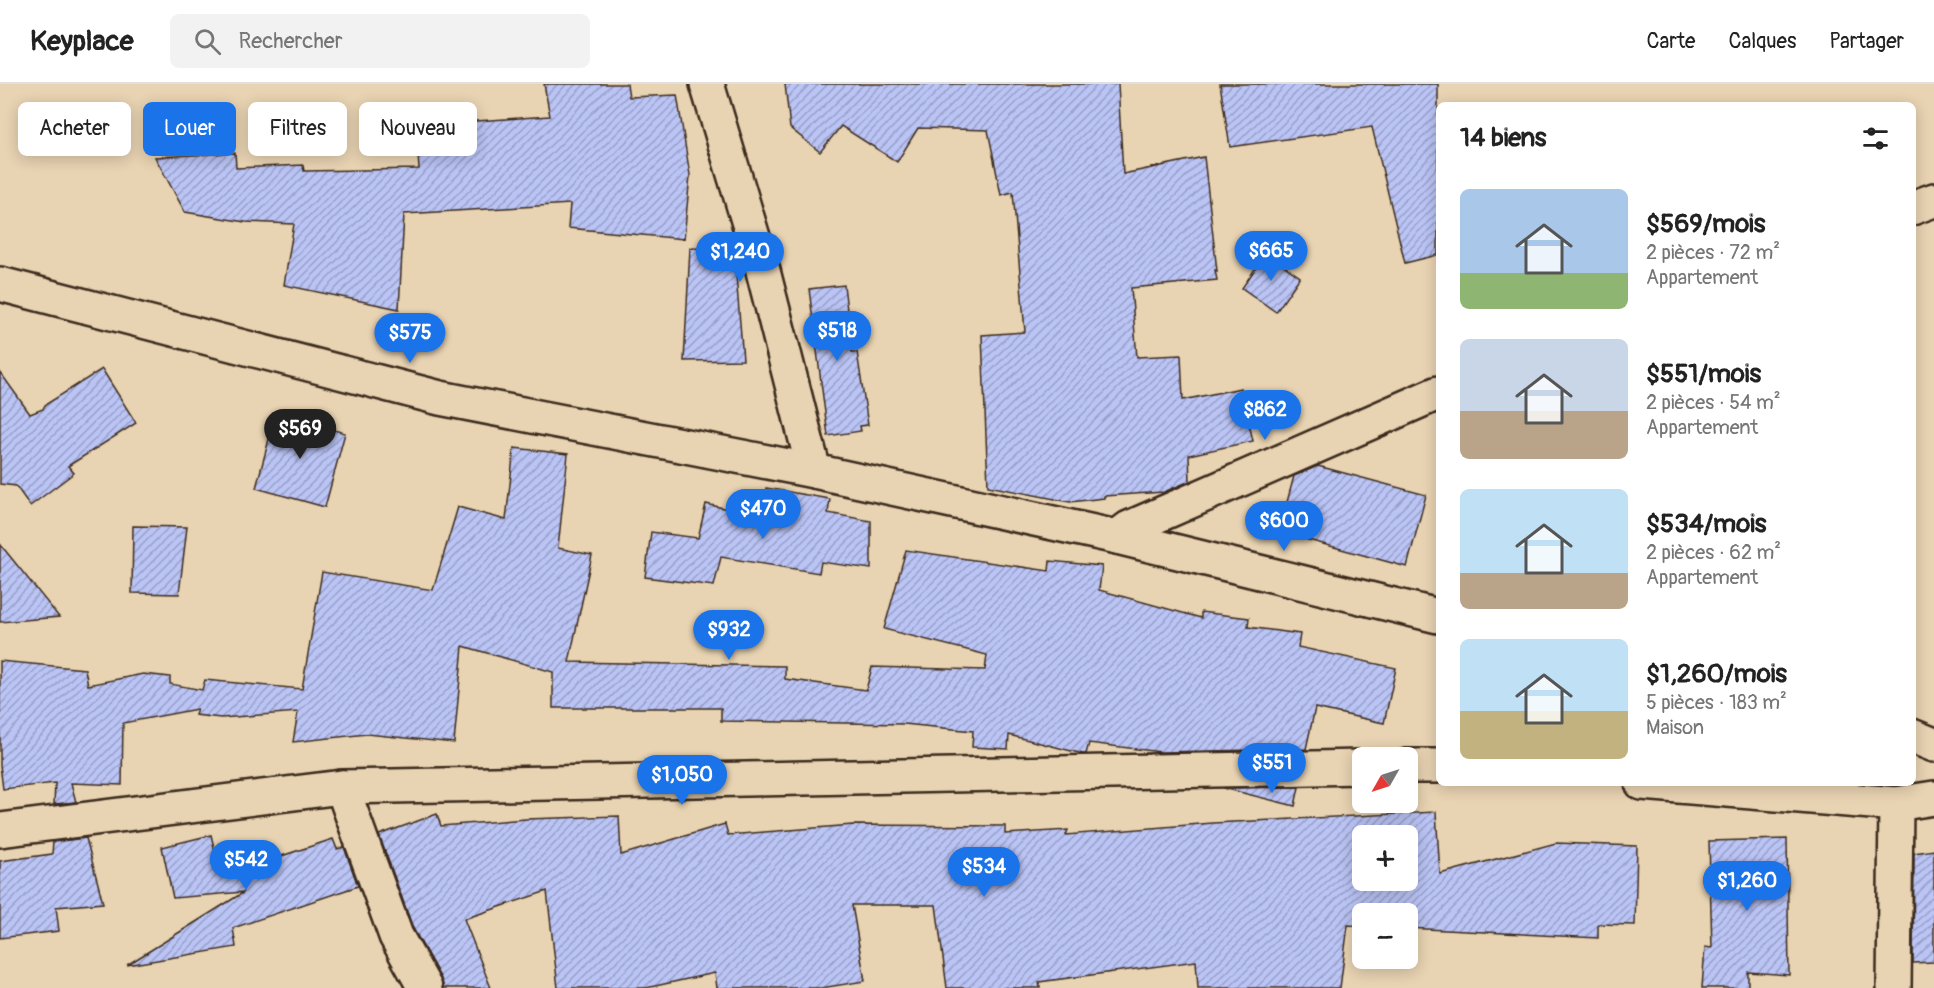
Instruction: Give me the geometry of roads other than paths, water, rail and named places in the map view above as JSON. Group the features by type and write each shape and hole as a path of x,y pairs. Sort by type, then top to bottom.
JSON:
{"main road":[{"path":"707,84 762,267 814,471"},
{"path":"1916,207 1934,200"},
{"path":"0,284 440,398 814,471 1118,537 1436,616"},
{"path":"1118,537 1129,528 1436,394"},
{"path":"1916,738 1934,745"},
{"path":"1418,766 1436,766"},
{"path":"0,830 342,787 1352,767"},
{"path":"1709,786 1896,794 1934,798"},
{"path":"342,787 396,936 425,988"},
{"path":"1894,988 1896,794"}]}
